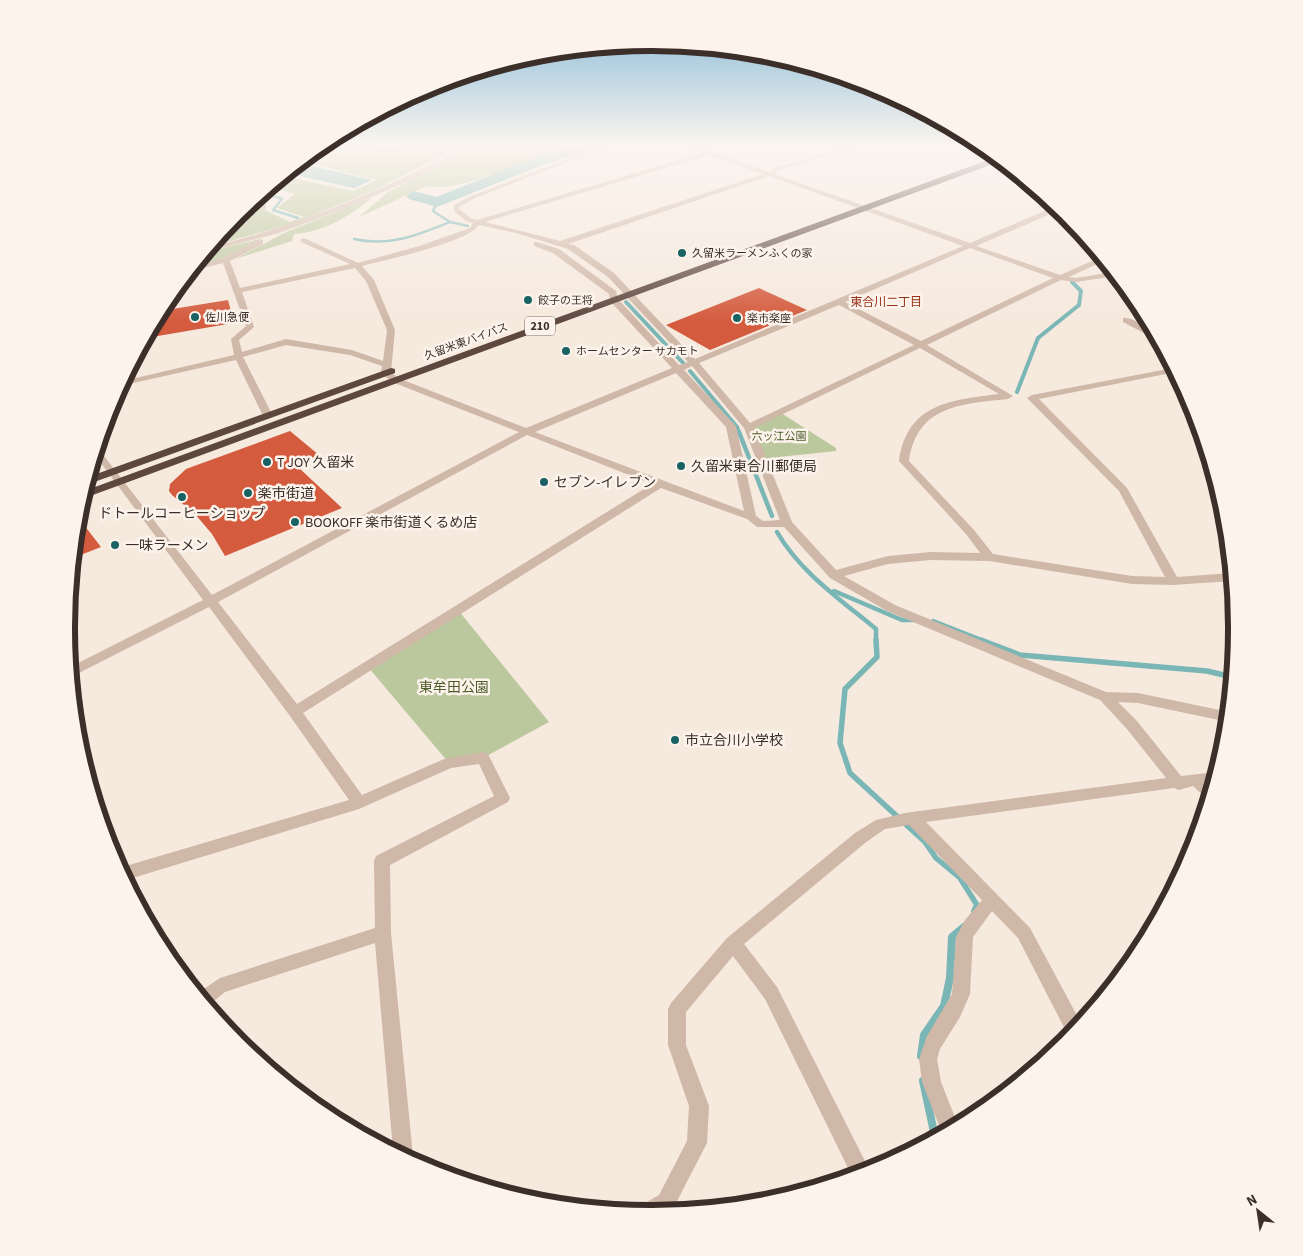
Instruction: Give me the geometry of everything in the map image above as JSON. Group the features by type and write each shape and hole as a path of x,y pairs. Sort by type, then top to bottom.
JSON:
{"highway":[{"name":"久留米東バイパス","path":"860,206 864,205"},
{"name":"久留米東バイパス","path":"91,493 280,425 626,292 864,205"},
{"name":"久留米東バイパス","path":"94,479 268,416 387,369 614,297"}],"street":[{"path":"219,247 280,231 349,205"},
{"path":"459,205 456,206 456,210 461,217 475,225 556,251 614,297 731,426 751,517"},
{"path":"237,291 357,266 447,240 475,225 540,205"},
{"path":"545,247 677,205"},
{"path":"856,205 1060,278 1076,280 1107,275"},
{"path":"76,670 212,600 528,431 680,369 1050,211"},
{"path":"475,225 561,243 571,247 610,276 694,362 749,427 760,459 787,523 834,575 891,608 1105,697 1138,698 1221,716"},
{"path":"203,266 226,260 280,231"},
{"path":"304,240 357,266 370,280 391,330 387,369"},
{"path":"226,260 250,327 235,339 239,357 268,416"},
{"path":"749,427 1096,262"},
{"path":"839,302 1020,397 1123,490 1172,581"},
{"path":"1126,320 1146,332"},
{"path":"130,382 239,357 286,342 352,353 387,369 395,380 660,484 751,517 761,525 787,523"},
{"path":"989,557 970,532 904,462 909,437 933,411 970,401 1020,397 1168,371"},
{"path":"101,457 296,712 359,803"},
{"path":"296,712 660,484"},
{"path":"834,575 888,560 931,556 989,557 1132,580 1172,581 1226,577"},
{"path":"1105,697 1132,725 1179,784"},
{"path":"129,872 359,803 449,763 483,758 503,798 382,861 382,933 401,1147"},
{"path":"661,1205 666,1202 697,1143 699,1106 677,1045 677,1009 734,943 860,838 881,824 902,820 1208,779"},
{"path":"1197,781 1205,790"},
{"path":"902,820 993,898 1024,933 1071,1023"},
{"path":"948,1122 928,1067 932,1048 957,1004 963,989 965,967 963,941 968,931 993,898"},
{"path":"208,996 220,986 382,933"},
{"path":"734,943 772,993 858,1166"}],"green space":[{"path":"260,205 266,205 265,210 290,222 304,217 277,208 281,205 339,205 294,223 223,243"},
{"path":"354,205 363,205 336,222 316,230 294,234 292,241 235,259 286,232"},
{"path":"373,205 386,205 359,217"},
{"path":"264,238 223,258 205,264 217,249"},
{"name":"六ッ江公園","path":"781,413 836,448 836,451 760,459 749,427"},
{"name":"東牟田公園","path":"458,610 549,722 483,758 449,763 368,667"}],"building":[{"name":"楽市楽座","path":"759,288 807,310 710,350 666,325"},
{"name":"佐川急便","path":"228,300 234,323 154,337 171,309"},
{"name":"楽市街道","path":"290,431 319,455 300,462 305,466 299,468 342,508 225,556 212,534 195,514 172,495 169,491 170,484 186,469"},
{"path":"84,525 101,547 80,555"}],"waterway":[{"path":"277,205 273,210 298,218"},
{"path":"436,205 433,211 450,222"},
{"path":"354,239 379,242 391,241 415,235 450,222"},
{"path":"450,222 468,226"},
{"path":"1017,392 1038,338 1079,305 1081,291 1072,282"},
{"path":"626,302 685,365"},
{"path":"690,371 737,427 739,433"},
{"path":"739,432 772,516"},
{"path":"777,532 786,546 809,573 876,629 876,640"},
{"path":"834,591 902,620 915,620"},
{"path":"933,621 984,641"},
{"path":"876,640 877,657 845,689 840,743 850,773 925,842 936,858 960,878 977,905 976,910"},
{"path":"981,640 1020,655 1207,671 1226,676"},
{"path":"921,1056 924,1035 944,1006 950,978 952,937 964,927"},
{"path":"923,1081 934,1130"}],"place":[{"name":"久留米ラーメンふくの家","path":"682,253"},
{"name":"餃子の王将","path":"528,300"},
{"name":"佐川急便","path":"195,317"},
{"name":"楽市楽座","path":"737,318"},
{"name":"ホームセンター サカモト","path":"566,351"},
{"name":"T JOY 久留米","path":"267,462"},
{"name":"久留米東合川郵便局","path":"681,466"},
{"name":"セブン-イレブン","path":"544,482"},
{"name":"楽市街道","path":"248,493"},
{"name":"ドトールコーヒーショップ","path":"182,497"},
{"name":"BOOKOFF 楽市街道くるめ店","path":"295,522"},
{"name":"一味ラーメン","path":"115,545"},
{"name":"市立合川小学校","path":"675,740"}],"district":[{"name":"東合川二丁目","path":"886,302"}]}
